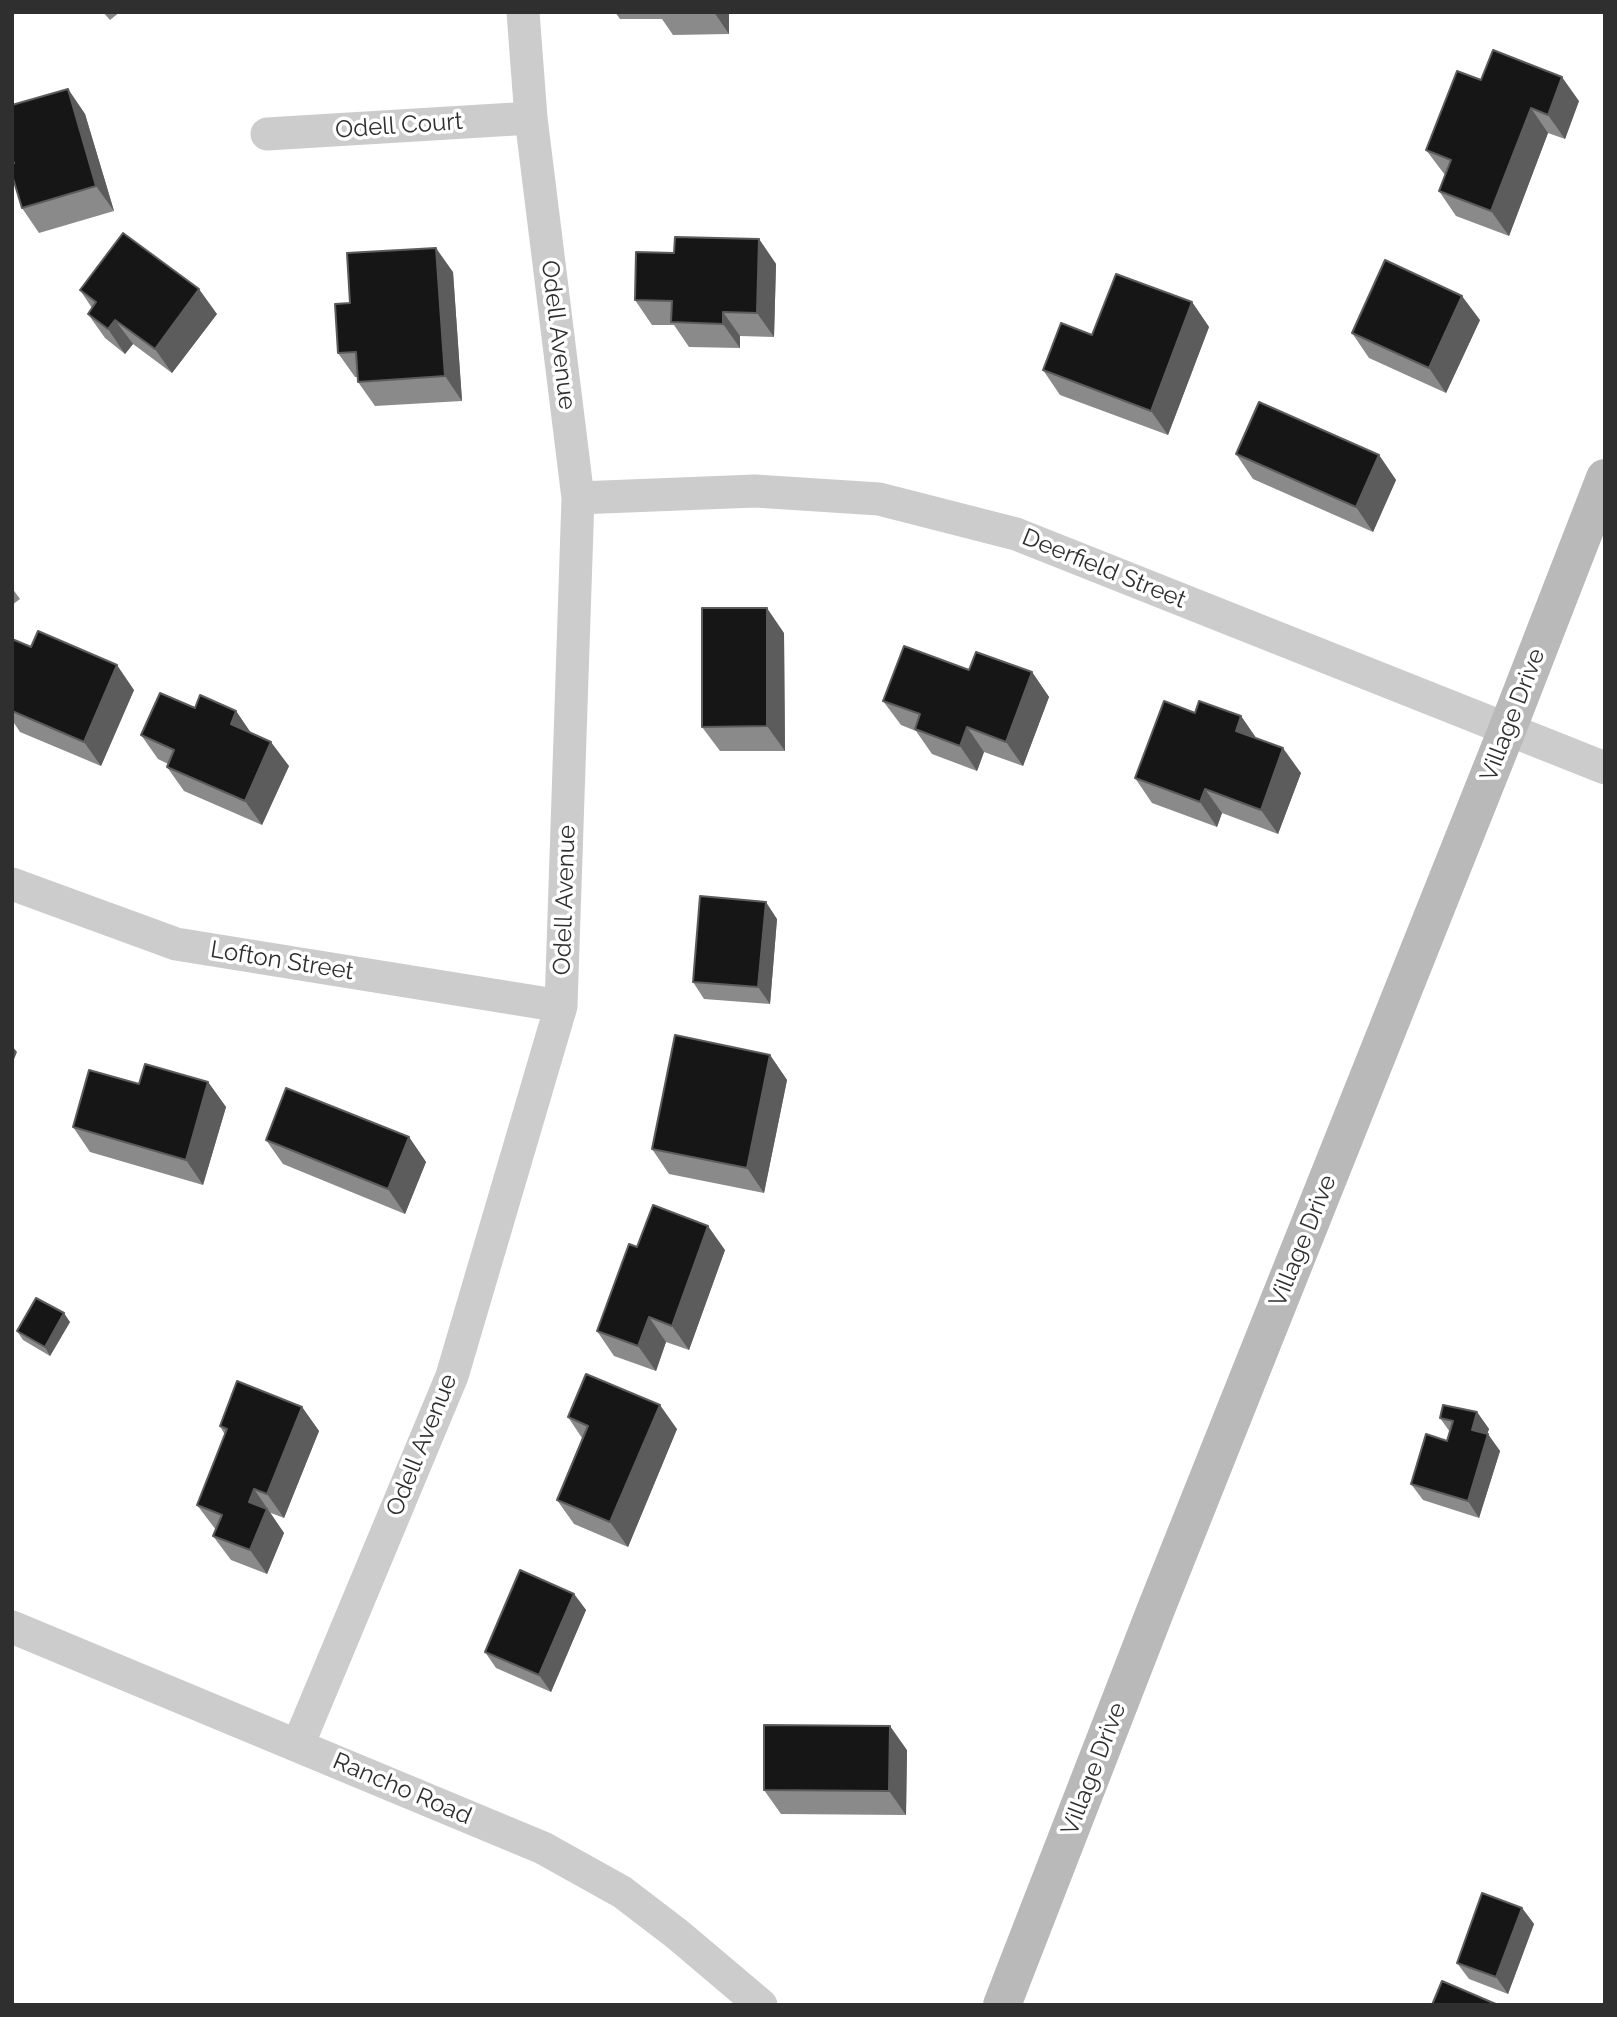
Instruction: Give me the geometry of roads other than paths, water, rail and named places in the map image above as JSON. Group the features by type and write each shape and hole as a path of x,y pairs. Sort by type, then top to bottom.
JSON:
{"main road":[{"name":"Village Drive","path":"1002,2005 1156,1609 1605,478"}],"street":[{"name":"Odell Avenue","path":"298,1745 452,1376 561,1006 578,498 531,118 523,12"},
{"name":"Odell Court","path":"267,134 531,118"},
{"name":"Deerfield Street","path":"578,498 755,491 879,499 1016,534 1605,768"},
{"name":"Lofton Street","path":"12,884 176,944 561,1006"},
{"name":"Rancho Road","path":"12,1627 543,1848 610,1885 677,1934 761,2005"}]}
